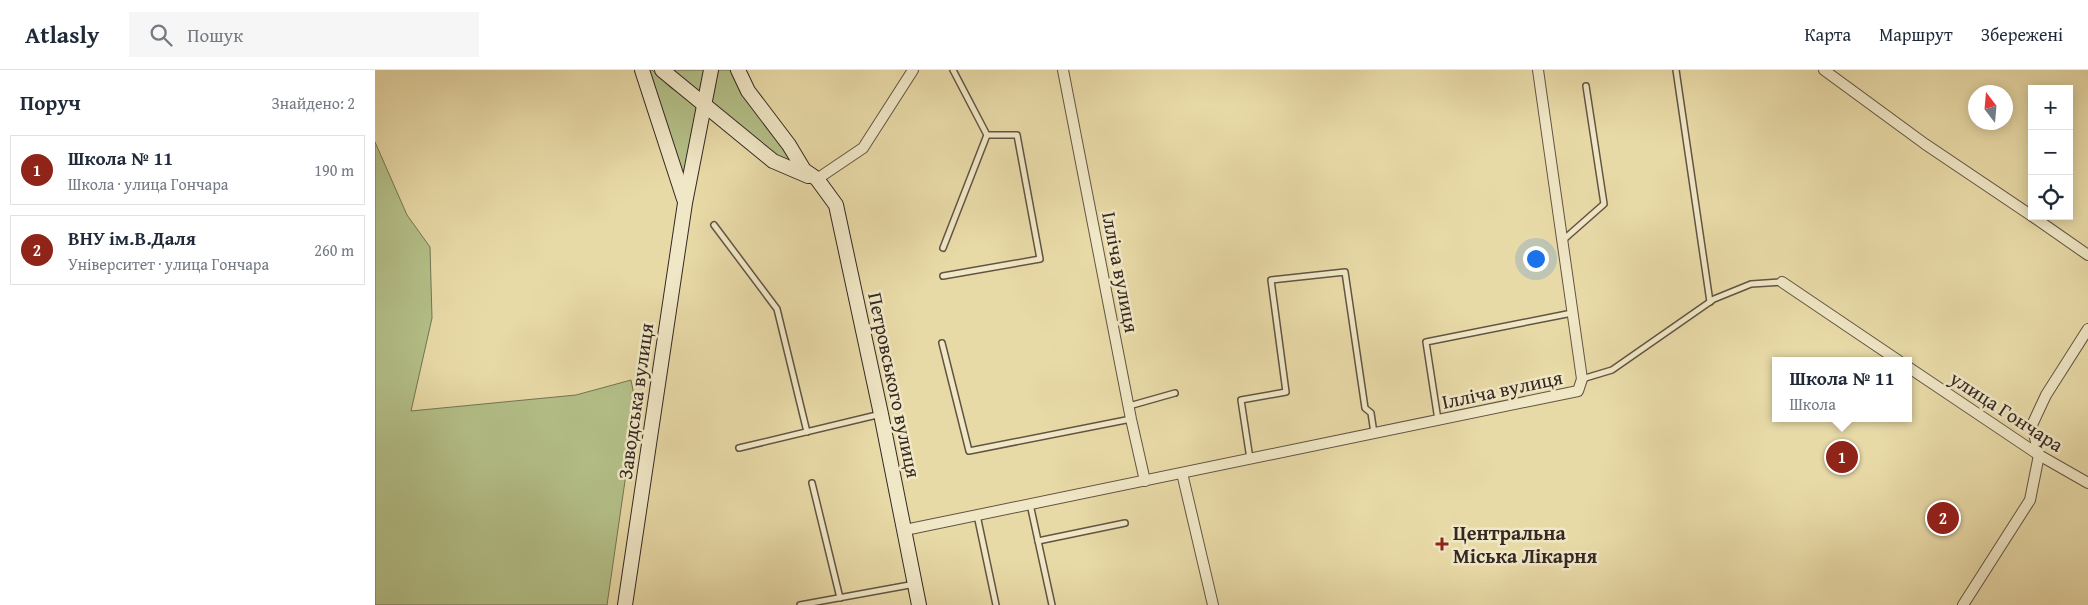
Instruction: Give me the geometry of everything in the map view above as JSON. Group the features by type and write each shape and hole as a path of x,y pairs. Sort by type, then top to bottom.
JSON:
{"main road":[{"path":"642,70 685,202"},
{"path":"662,70 773,161 817,179"},
{"name":"Заводська вулиця","path":"625,605 685,202 711,70"},
{"name":"Петровського вулиця","path":"738,70 748,91 789,145 804,170 817,179 836,205 881,414 919,605"}],"street":[{"path":"817,179 863,148 913,70"},
{"name":"Ілліча вулиця","path":"1063,70 1131,419 1145,481"},
{"name":"Ілліча вулиця","path":"905,530 1578,391 1582,379 1538,70"},
{"path":"1824,70 1925,144 2028,213"},
{"path":"2038,220 2088,255"},
{"path":"1782,282 1893,357"},
{"path":"1963,605 2030,500 2039,455 2032,424 2046,395 2088,329"},
{"name":"улица Гончара","path":"1912,370 2039,455 2088,483"},
{"path":"1182,473 1213,605"}],"lane":[{"path":"943,248 987,135 953,70"},
{"path":"1676,70 1710,302"},
{"path":"1562,241 1604,204 1586,86"},
{"path":"943,276 1040,259 1017,135 987,135"},
{"path":"713,225 777,309 807,432"},
{"path":"1250,459 1241,400 1286,392 1271,280 1345,272 1365,408 1371,413 1374,433"},
{"path":"1582,379 1612,370 1710,302 1751,284 1782,282"},
{"path":"1438,420 1426,342 1572,313"},
{"path":"942,343 969,451 1131,419"},
{"path":"1129,406 1175,393"},
{"path":"739,448 881,414"},
{"path":"812,483 840,598"},
{"path":"1030,504 1052,605"},
{"path":"977,515 996,605"},
{"path":"1038,541 1125,523"},
{"path":"800,605 915,584"}],"green space":[{"path":"649,70 652,70 671,88 697,105 683,177"},
{"path":"670,70 704,70 699,93"},
{"path":"717,70 732,70 800,176 710,100"},
{"path":"375,142 407,215 430,247 432,318 411,411 576,395 631,380 636,405 607,605 375,605"}],"place":[{"name":"Школа № 11","path":"1842,457"},
{"name":"ВНУ ім.В.Даля","path":"1943,518"},
{"name":"Центральна Міська Лікарня","path":"1442,544"}]}
